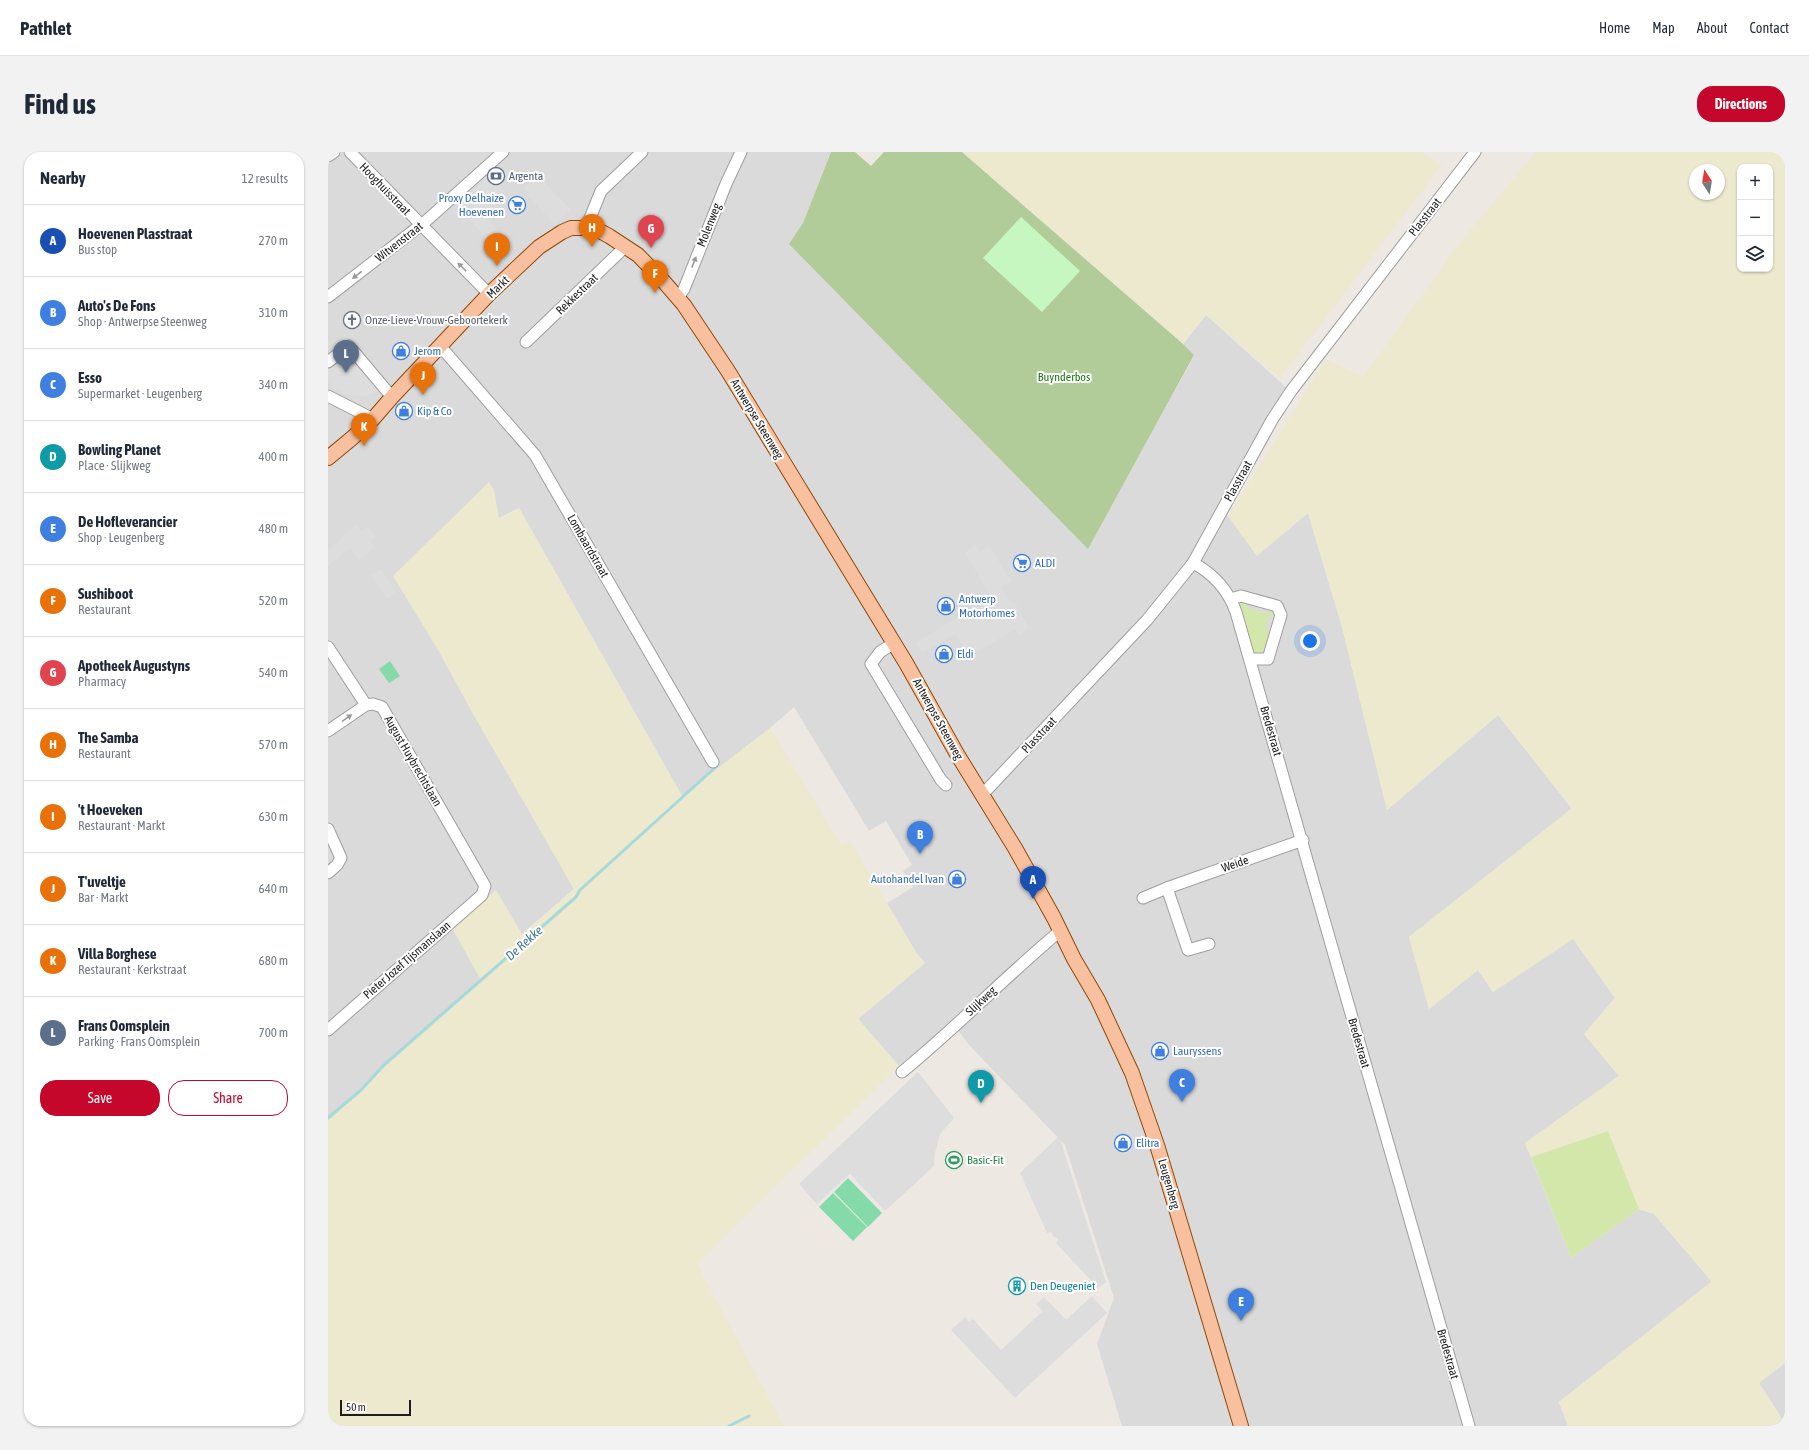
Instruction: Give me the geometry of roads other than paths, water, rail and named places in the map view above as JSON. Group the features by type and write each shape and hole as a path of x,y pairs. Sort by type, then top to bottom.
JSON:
{"main road":[{"name":"Markt","path":"328,458 373,419 489,294 539,248 552,238 571,228 586,228"},
{"name":"Antwerpse Steenweg","path":"586,228 598,230 626,246 638,255 678,298 728,371 894,643 982,795 1015,848 1060,931"},
{"name":"Leugenberg","path":"1060,931 1074,959 1098,1000 1120,1047 1141,1098 1157,1145 1241,1426"}],"street":[{"path":"328,156 334,152"},
{"name":"Hooghuisstraat","path":"350,152 489,294"},
{"name":"Witvenstraat","path":"328,297 420,225 476,178 503,152"},
{"path":"586,228 601,191 642,152"},
{"name":"Molenweg","path":"678,298 684,289 726,184 741,152"},
{"name":"Plasstraat","path":"982,795 1147,620 1193,563 1272,420 1291,391 1475,152"},
{"name":"Rekkestraat","path":"526,342 626,246"},
{"path":"328,362 349,346 392,397"},
{"name":"Lombaardstraat","path":"441,346 535,455 713,762"},
{"path":"328,396 373,419"},
{"name":"Bredestraat","path":"1193,563 1205,569 1220,583 1231,598 1303,840 1469,1426"},
{"path":"1231,598 1241,596 1278,606 1281,615 1268,659 1250,659"},
{"path":"894,643 880,652 871,664 941,780 946,785"},
{"path":"328,647 366,705 328,731"},
{"name":"August Huybrechtslaan","path":"366,705 373,704 382,707 485,886 485,890"},
{"path":"328,829 339,850 341,858 337,865 328,873"},
{"name":"Weide","path":"1143,898 1167,888 1303,840"},
{"path":"1167,888 1188,950 1208,944"},
{"name":"Pieter Jozef Tijsmanslaan","path":"328,1030 482,895 485,890"},
{"name":"Slijkweg","path":"902,1072 930,1049 1026,958 1060,931"}],"waterway":[{"name":"De Rekke","path":"328,1118 361,1090 384,1065 576,897 580,890 718,765"},
{"path":"729,1426 749,1416"}],"place":[{"name":"Argenta","path":"496,176"},
{"name":"Proxy Delhaize Hoevenen","path":"517,205"},
{"name":"The Samba","path":"592,247"},
{"name":"Apotheek Augustyns","path":"651,248"},
{"name":"'t Hoeveken","path":"497,266"},
{"name":"Sushiboot","path":"655,293"},
{"name":"Onze-Lieve-Vrouw-Geboortekerk","path":"352,320"},
{"name":"Jerom","path":"401,351"},
{"name":"Frans Oomsplein","path":"346,373"},
{"name":"T'uveltje","path":"423,395"},
{"name":"Kip & Co","path":"404,411"},
{"name":"Villa Borghese","path":"364,446"},
{"name":"ALDI","path":"1022,563"},
{"name":"Antwerp Motorhomes","path":"946,606"},
{"name":"Eldi","path":"944,654"},
{"name":"Auto's De Fons","path":"920,854"},
{"name":"Autohandel Ivan","path":"957,879"},
{"name":"Hoevenen Plasstraat","path":"1033,899"},
{"name":"Lauryssens","path":"1160,1051"},
{"name":"Esso","path":"1182,1102"},
{"name":"Bowling Planet","path":"981,1103"},
{"name":"Elitra","path":"1123,1143"},
{"name":"Basic-Fit","path":"954,1160"},
{"name":"Den Deugeniet","path":"1017,1286"},
{"name":"De Hofleverancier","path":"1241,1321"}],"park label":[{"name":"Buynderbos","path":"1064,377"}]}
